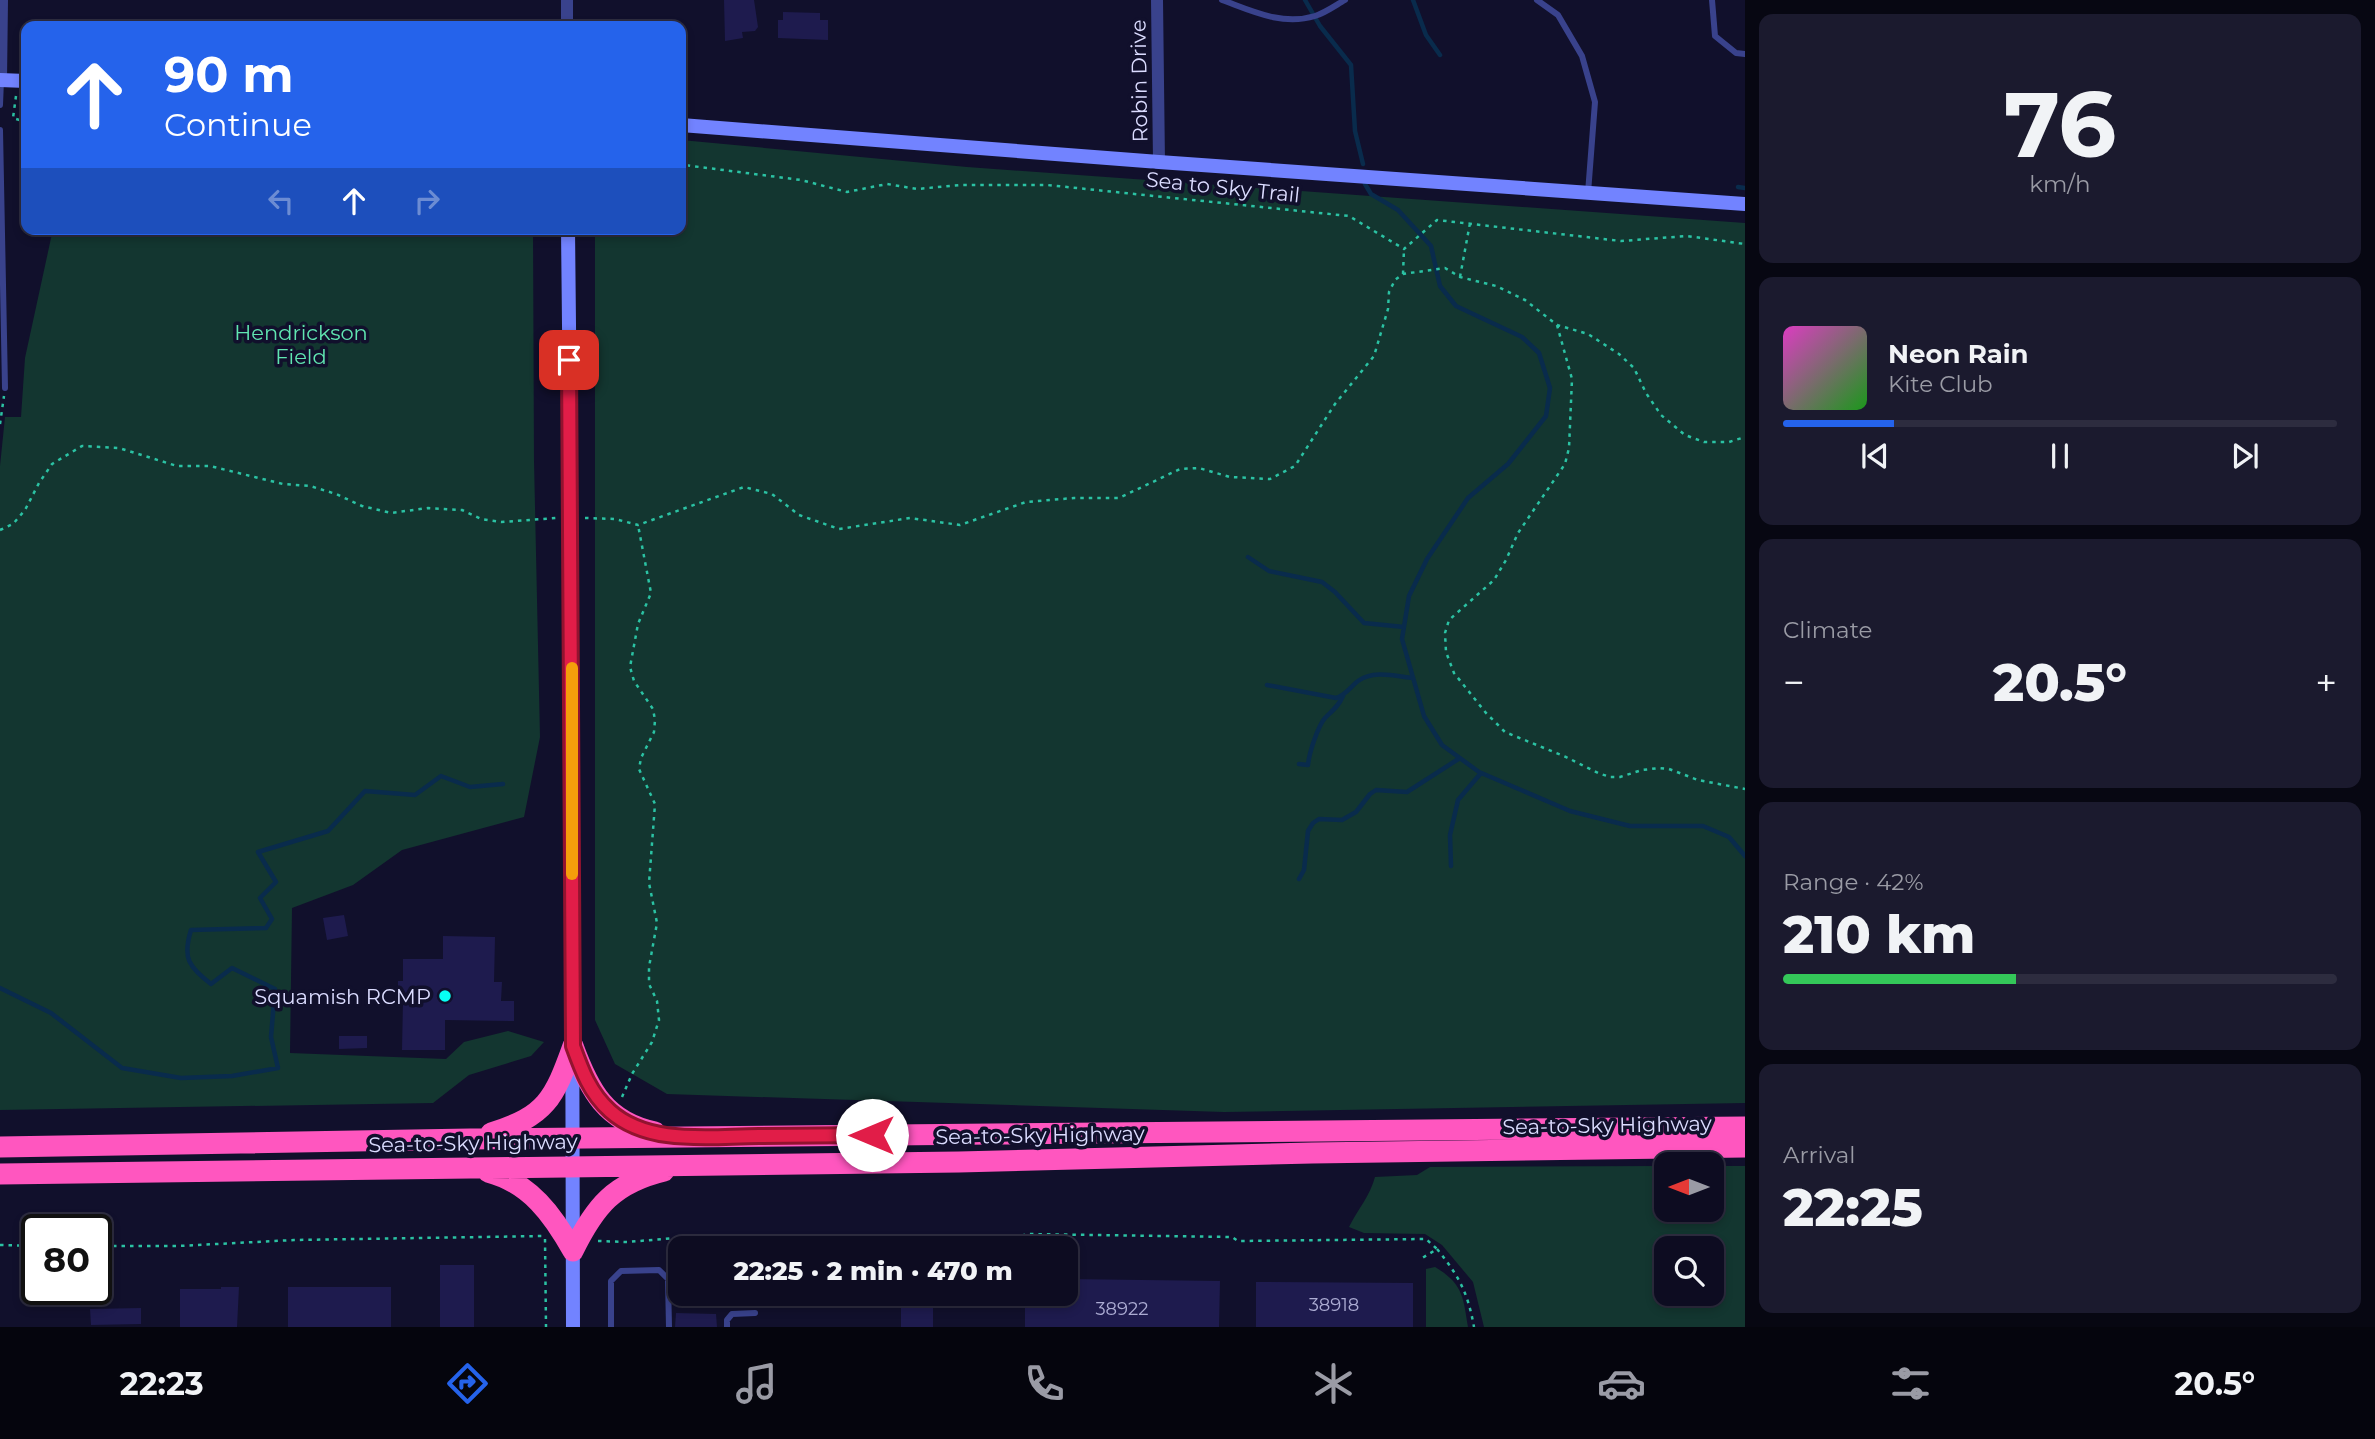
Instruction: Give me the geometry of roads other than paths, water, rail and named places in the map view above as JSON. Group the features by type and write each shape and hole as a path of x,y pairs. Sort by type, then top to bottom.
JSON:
{"highway":[{"path":"573,1046 585,1079 597,1098 611,1112 641,1129 681,1137"},
{"path":"470,1139 513,1126 543,1107 560,1082 573,1046"},
{"name":"Sea-to-Sky Highway","path":"0,1147 470,1139 1745,1127"},
{"name":"Sea-to-Sky Highway","path":"0,1174 1745,1147"},
{"path":"573,1251 586,1224 613,1192 647,1175 693,1164"},
{"path":"469,1167 517,1184 533,1195 553,1218 573,1251"}],"street":[{"path":"2,0 0,80 21,86"},
{"path":"567,0 567,21"},
{"name":"Robin Drive","path":"1157,0 1159,162"},
{"path":"686,125 1745,204"},
{"path":"568,235 573,1327"}],"lane":[{"path":"1222,0 1291,21 1317,16 1345,0"},
{"path":"1537,0 1558,15 1582,56 1595,102 1588,193"},
{"path":"1712,0 1715,36 1736,52 1745,54"},
{"path":"0,80 0,105"},
{"path":"0,130 5,388"},
{"path":"611,1327 611,1281 621,1272 659,1270 668,1279 669,1327"},
{"path":"727,1327 727,1320 732,1314 755,1313"}],"waterway":[{"path":"1305,0 1320,26 1351,65 1355,131 1363,164"},
{"path":"1413,0 1426,35 1440,55"},
{"path":"1365,184 1371,194 1398,210 1431,246 1440,286 1456,306 1522,337 1539,353 1550,388 1546,416 1508,464 1468,498 1427,559 1409,596 1402,639 1424,716 1442,745 1479,772 1570,811 1630,826 1703,826 1729,837 1745,856"},
{"path":"1738,187 1745,188"},
{"path":"1248,557 1269,571 1322,582 1364,623 1404,627"},
{"path":"1267,685 1336,698 1358,681 1370,676 1413,678"},
{"path":"1299,764 1308,765 1320,727 1343,696"},
{"path":"1299,879 1304,870 1308,831 1313,823 1319,819 1342,820 1356,812 1376,790 1407,792 1460,758"},
{"path":"1451,866 1450,835 1458,800 1481,773"},
{"path":"0,988 51,1013 122,1068 181,1078 232,1076 278,1068 271,1037 275,989 232,968 211,984 189,961 187,948 191,930 266,928 272,919 260,898 276,882 258,852 328,831 365,791 415,795 441,776 470,787 503,784"}],"place":[{"name":"Squamish RCMP","path":"445,996"}],"park label":[{"name":"Hendrickson Field","path":"301,344"}]}
